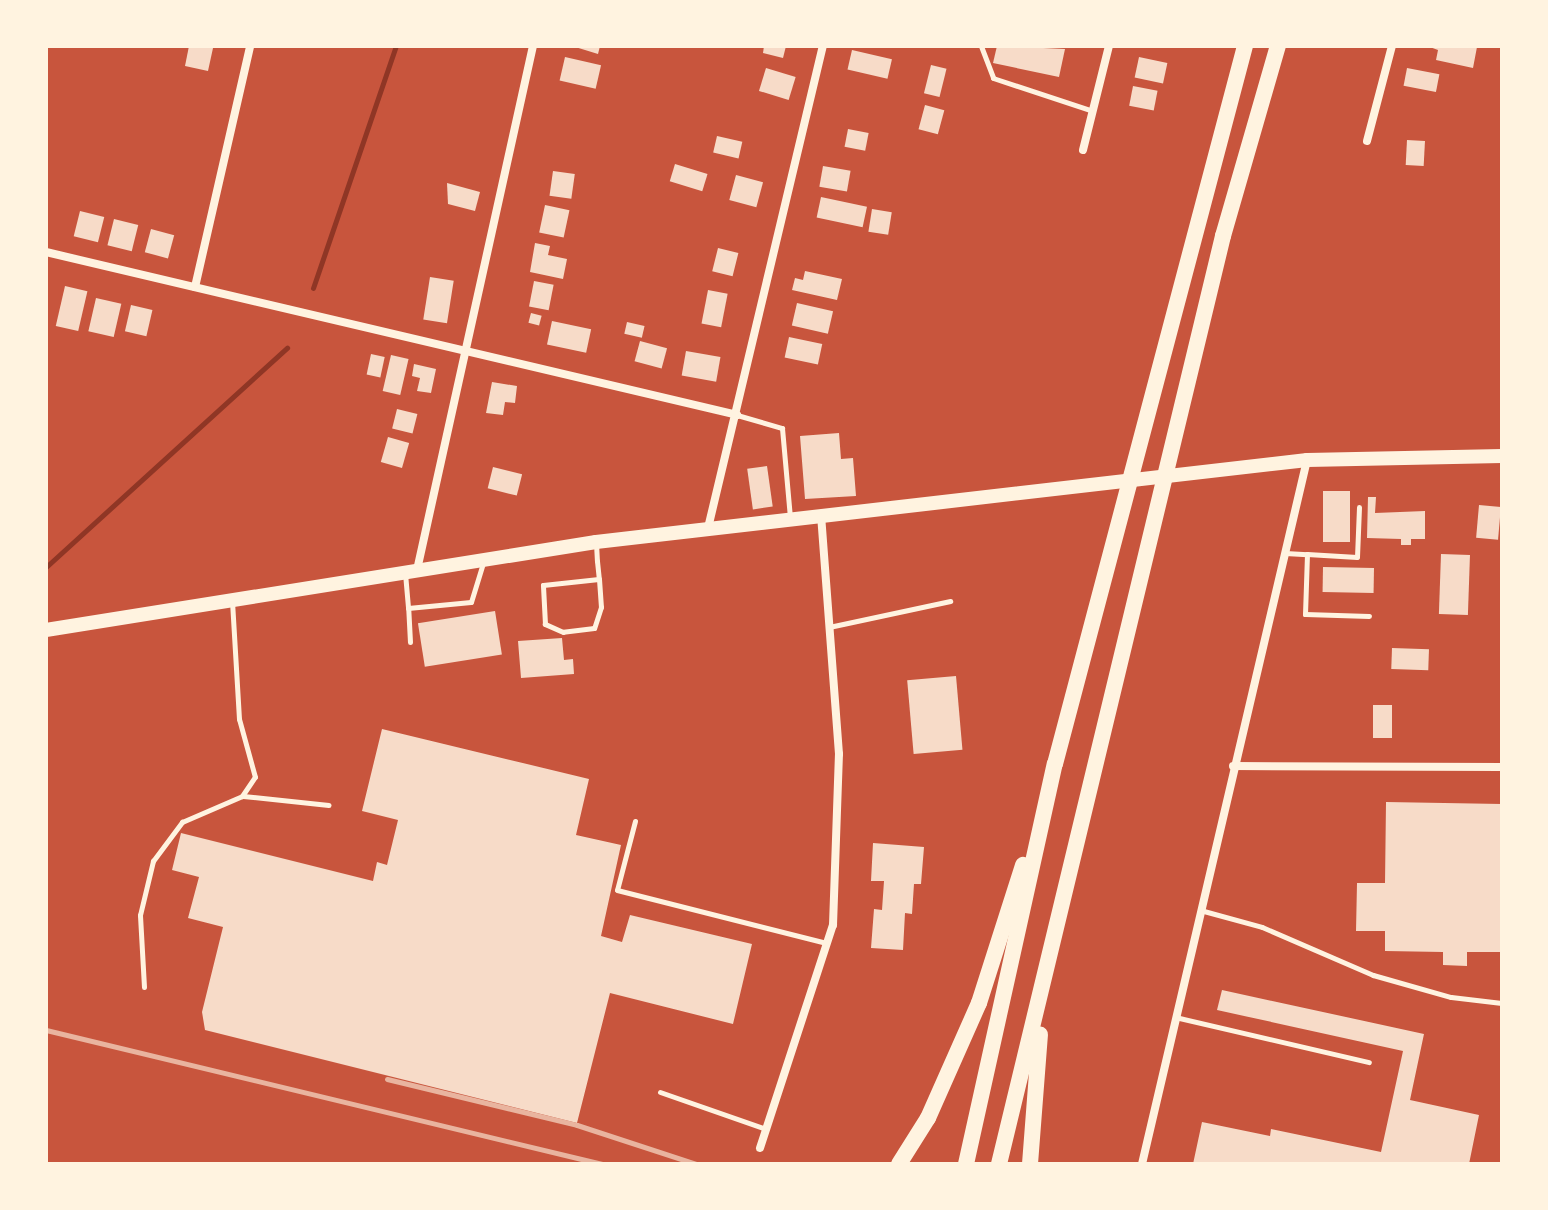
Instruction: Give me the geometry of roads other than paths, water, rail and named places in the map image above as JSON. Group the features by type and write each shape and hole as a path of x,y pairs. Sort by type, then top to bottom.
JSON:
{"highway":[{"path":"966,1164 1055,764 1245,46"},
{"path":"999,1164 1223,236 1278,46"},
{"path":"899,1164 928,1118 979,1003 1055,764"},
{"path":"1030,1164 1045,979"}],"main road":[{"path":"46,630 484,559 708,528 1307,460 1502,456"}],"street":[{"path":"195,287 250,46"},
{"path":"411,571 466,349 533,46"},
{"path":"708,528 823,46"},
{"path":"1083,150 1109,46"},
{"path":"1367,141 1392,46"},
{"path":"46,252 737,415"},
{"path":"1142,1164 1199,910 1307,460"},
{"path":"760,1148 827,944 839,810 821,515"},
{"path":"1233,766 1502,767"}],"lane":[{"path":"981,46 993,78 1093,111"},
{"path":"737,415 782,428 791,519"},
{"path":"1284,553 1357,557 1359,507"},
{"path":"596,542 599,579 601,607 594,628 563,632 545,624 543,585 599,579"},
{"path":"1307,554 1305,614 1369,616"},
{"path":"408,608 471,602 484,559"},
{"path":"410,642 408,608 411,571"},
{"path":"232,600 239,719 255,777 242,796"},
{"path":"828,628 950,601"},
{"path":"144,987 140,915 153,861 182,822 242,796 329,805"},
{"path":"635,821 617,890 827,944"},
{"path":"1199,910 1262,927 1373,975 1451,997 1502,1003"},
{"path":"1174,1017 1369,1062"},
{"path":"660,1092 767,1129"}],"waterway":[{"path":"313,288 396,46"},
{"path":"46,567 287,348"}],"railway":[{"path":"46,1030 602,1164"},
{"path":"387,1079 577,1125 696,1164"}]}
